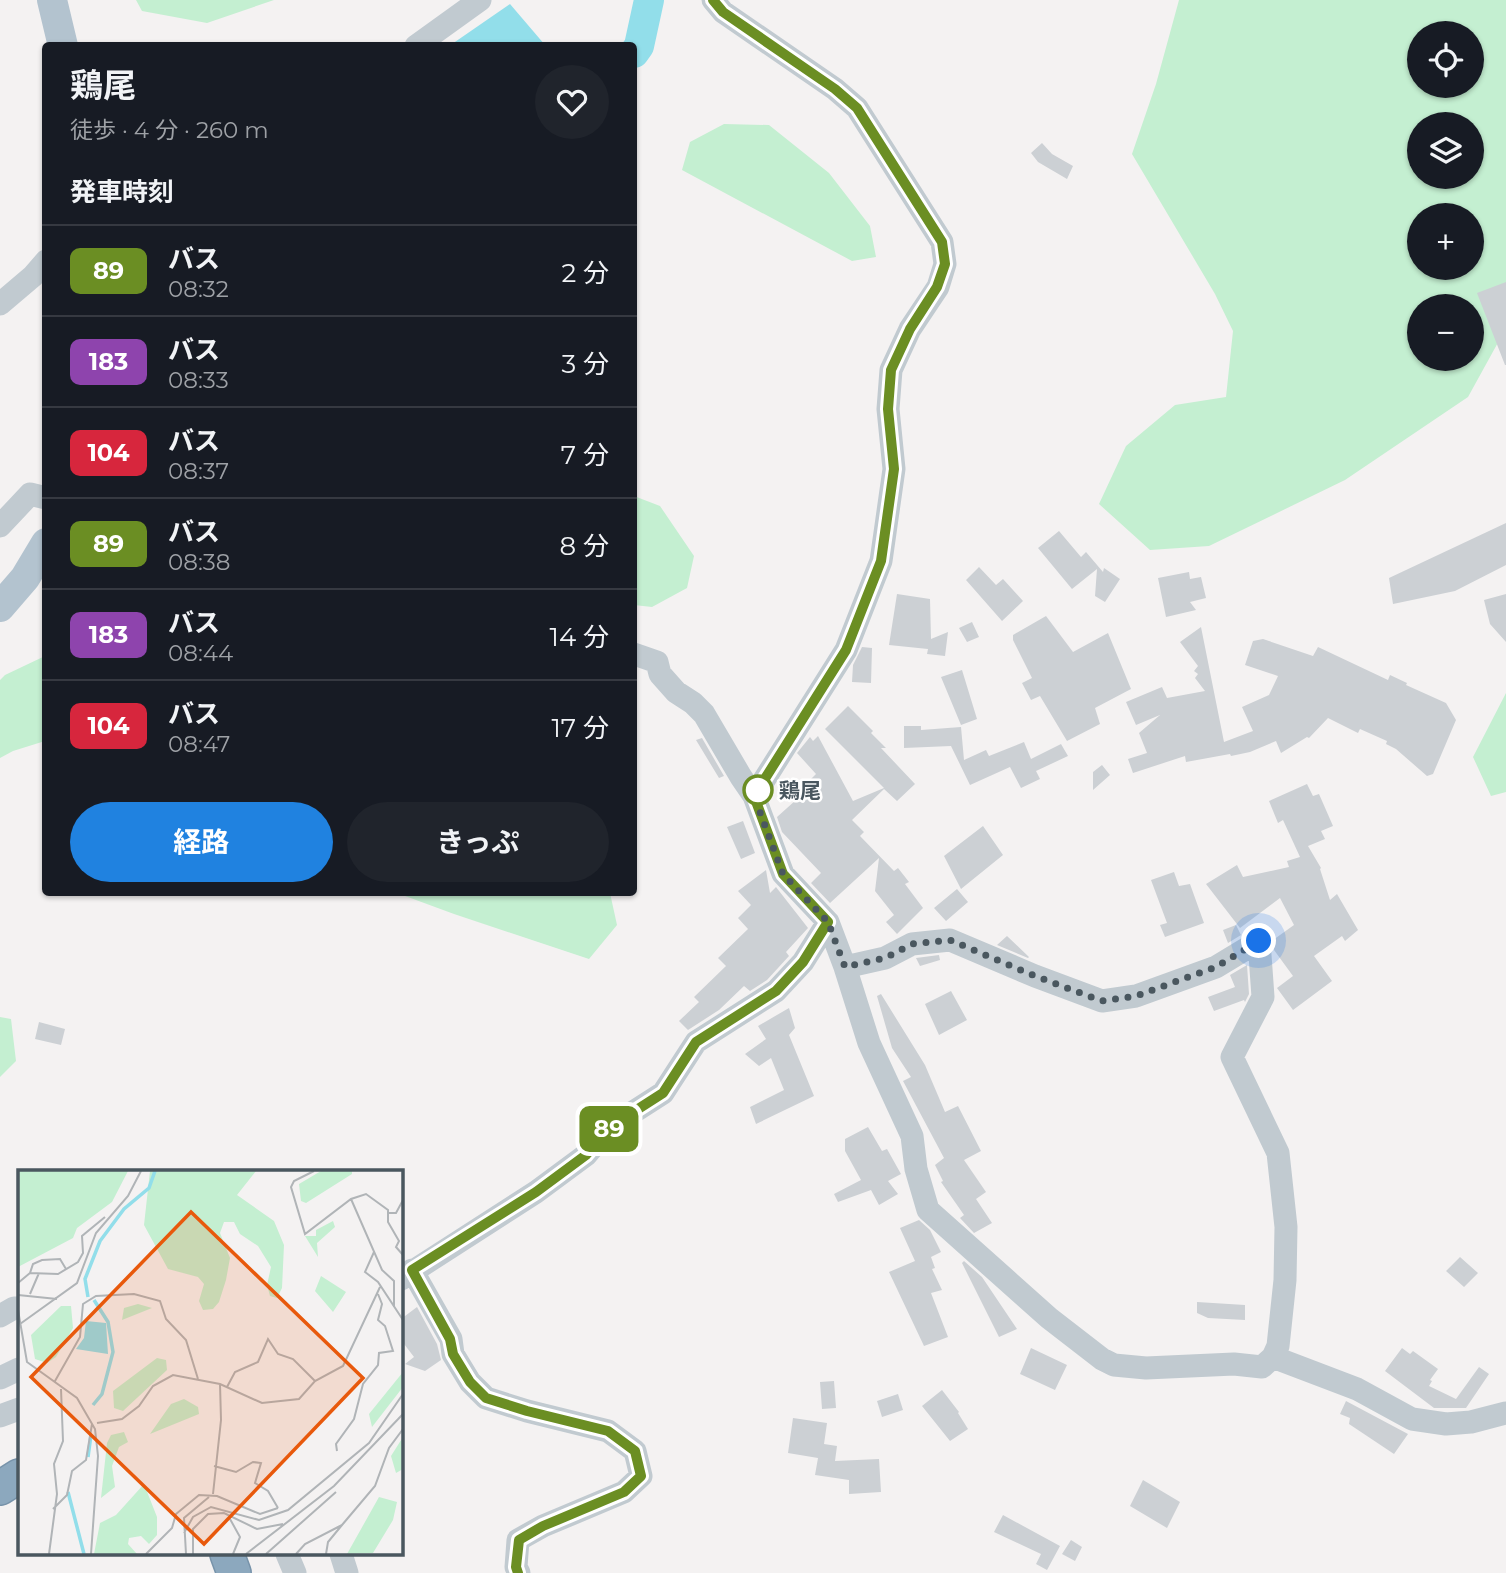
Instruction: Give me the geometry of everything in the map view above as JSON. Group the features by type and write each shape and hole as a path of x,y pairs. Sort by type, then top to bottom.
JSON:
{"highway":[{"path":"0,1465 18,1456"},
{"path":"0,1488 18,1477"},
{"path":"228,1556 234,1573"},
{"path":"247,1556 252,1573"}],"main road":[{"path":"52,0 62,42"},
{"path":"0,607 24,578 42,549"}],"street":[{"path":"422,42 480,0"},
{"path":"713,0 723,12 835,89 857,108 942,242 945,264 937,287 910,329 891,370 888,409 894,469 881,561 846,650 754,796"},
{"path":"0,304 42,266"},
{"path":"0,526 30,494 42,497"},
{"path":"637,655 657,662 660,674 676,692 704,714 754,796 783,874 828,922 869,1043 912,1136 916,1169 928,1210 1049,1318 1102,1359 1114,1365 1146,1368 1234,1364 1262,1367 1273,1357 1278,1346 1285,1280 1286,1227 1278,1153 1232,1057 1263,997 1259,941 1216,967 1136,996 1102,1001 950,940 912,944 885,958 845,967"},
{"path":"519,1573 516,1567 519,1540 543,1526 624,1492 641,1476 635,1451 608,1431 486,1398 470,1382 453,1354 450,1339 406,1275 536,1192 586,1155 610,1127 663,1093 696,1042 776,991 803,962 828,922"},
{"path":"0,1316 18,1308"},
{"path":"1273,1357 1357,1389 1412,1419 1446,1424 1471,1422 1506,1413"},
{"path":"0,1378 18,1369"},
{"path":"0,1416 18,1409"},
{"path":"288,1556 295,1573"},
{"path":"342,1556 346,1573"}],"green space":[{"path":"136,0 274,0 207,23 142,11"},
{"path":"1179,0 1506,0 1506,328 1484,368 1484,294 1407,294 1407,371 1482,371 1468,397 1345,480 1209,546 1150,550 1099,504 1126,446 1175,405 1226,397 1233,331 1215,294 1132,154 1156,84"},
{"path":"724,124 769,125 829,173 870,226 876,257 852,261 682,170 690,142"},
{"path":"637,497 660,506 694,556 687,588 652,607 637,605"},
{"path":"42,657 42,742 0,758 0,680"},
{"path":"1506,693 1506,792 1491,796 1473,757"},
{"path":"405,896 611,896 617,925 589,959"},
{"path":"0,1017 11,1019 16,1061 0,1077"}],"water":[{"path":"510,4 542,42 455,42"}],"building":[{"path":"1042,143 1052,154 1073,166 1067,179 1038,162 1031,153"},
{"path":"1506,282 1506,365 1484,311 1484,294 1477,293"},
{"path":"1506,523 1506,565 1455,591 1393,604 1389,578"},
{"path":"1059,531 1081,557 1086,552 1103,572 1104,568 1120,579 1105,602 1095,596 1097,569 1072,589 1038,548"},
{"path":"979,567 996,585 1003,579 1023,601 1002,621 966,580"},
{"path":"1189,572 1190,579 1201,577 1206,598 1190,602 1196,610 1166,617 1158,578"},
{"path":"897,594 930,599 931,639 948,632 945,656 927,654 928,649 889,645"},
{"path":"1506,594 1506,642 1490,624 1484,600"},
{"path":"1046,616 1073,652 1108,633 1131,689 1095,708 1100,724 1067,741 1040,696 1031,700 1022,683 1032,678 1013,640 1013,635"},
{"path":"972,622 979,637 967,642 959,628"},
{"path":"1201,627 1224,742 1253,731 1242,707 1269,695 1278,676 1245,665 1253,641 1263,639 1313,656 1318,647 1388,680 1390,675 1446,703 1456,720 1433,774 1427,776 1396,749 1386,744 1387,741 1360,729 1358,733 1328,718 1309,738 1281,753 1276,741 1250,752 1231,756 1230,754 1186,762 1185,756 1133,773 1128,759 1147,753 1139,733 1160,715 1136,725 1126,702 1162,687 1167,698 1205,691 1195,678 1198,674 1194,671 1198,666 1180,642"},
{"path":"862,647 872,648 871,683 852,682 853,665"},
{"path":"962,670 977,719 961,725 941,677"},
{"path":"848,706 873,731 871,733 886,748 881,748 915,784 897,801 884,789 852,820 864,832 860,836 894,871 898,868 909,882 905,884 923,908 897,934 886,922 894,915 875,891 879,858 830,903 811,883 821,873 782,832 777,817 796,800 793,797 816,774 797,753 810,737 813,741 818,736 853,801 884,788 825,729"},
{"path":"904,726 921,726 921,730 961,727 964,760 986,750 989,756 1024,742 1031,759 1061,744 1068,756 1036,771 1040,779 1021,788 1010,767 970,785 951,746 904,748"},
{"path":"702,738 724,776 719,778 696,740"},
{"path":"1102,765 1110,775 1093,790 1093,772"},
{"path":"1307,784 1313,796 1319,794 1333,826 1321,831 1325,839 1308,846 1321,868 1330,900 1337,894 1358,930 1345,941 1342,936 1314,956 1332,981 1293,1010 1277,988 1293,976 1274,950 1273,940 1294,925 1280,898 1240,928 1206,884 1237,865 1243,877 1289,867 1287,861 1300,857 1283,820 1278,823 1269,801"},
{"path":"743,821 755,853 741,859 727,827"},
{"path":"983,826 1003,855 961,889 944,856"},
{"path":"766,870 770,893 776,887 808,928 786,952 789,956 767,980 750,991 744,986 719,1010 688,1030 679,1021 699,1002 694,997 726,966 718,958 748,929 738,918 751,905 738,891"},
{"path":"1174,872 1179,886 1190,884 1204,923 1165,937 1160,925 1167,923 1151,880"},
{"path":"957,889 968,902 946,921 934,908"},
{"path":"1236,925 1241,935 1228,943 1223,930"},
{"path":"1007,936 1029,957 1028,958 997,945"},
{"path":"939,955 940,960 920,966 916,958"},
{"path":"1247,965 1249,994 1245,1002 1244,1000 1214,1011 1208,997 1235,987 1230,975"},
{"path":"951,991 967,1020 939,1035 925,1004"},
{"path":"881,994 925,1065 945,1112 958,1106 981,1151 964,1160 986,1192 976,1199 992,1223 974,1233 960,1218 964,1215 941,1182 943,1181 935,1165 944,1158 903,1081 911,1077 892,1048 877,996"},
{"path":"789,1008 795,1028 789,1035 814,1096 756,1124 750,1107 784,1090 771,1058 759,1066 745,1054 766,1039 758,1026"},
{"path":"39,1022 65,1029 61,1045 35,1039"},
{"path":"868,1127 882,1151 887,1149 901,1174 888,1181 898,1194 879,1205 871,1190 838,1202 834,1194 861,1180 845,1151 845,1139"},
{"path":"919,1220 930,1230 941,1252 931,1257 935,1268 932,1269 942,1290 931,1293 948,1337 924,1346 889,1272 915,1261 900,1228"},
{"path":"1460,1257 1478,1273 1464,1287 1446,1271"},
{"path":"964,1261 982,1277 1017,1329 999,1337 962,1263"},
{"path":"1197,1302 1245,1305 1245,1320 1208,1318 1197,1313"},
{"path":"417,1307 437,1344 441,1360 425,1371 405,1364 414,1357 402,1341 402,1318"},
{"path":"1031,1348 1067,1365 1055,1390 1020,1374"},
{"path":"1402,1348 1410,1354 1413,1351 1438,1369 1429,1386 1456,1399 1479,1367 1489,1374 1466,1408 1434,1408 1385,1371"},
{"path":"834,1381 836,1408 822,1409 820,1382"},
{"path":"942,1390 968,1429 950,1441 922,1406"},
{"path":"898,1394 903,1410 882,1417 877,1401"},
{"path":"1346,1401 1408,1434 1394,1454 1349,1424 1350,1418 1340,1414"},
{"path":"793,1418 827,1423 824,1444 837,1446 835,1461 879,1459 881,1492 849,1494 849,1480 815,1475 818,1458 788,1453"},
{"path":"1143,1480 1180,1502 1167,1528 1130,1506"},
{"path":"1003,1515 1060,1546 1047,1570 1036,1564 1041,1554 994,1532"},
{"path":"1071,1540 1082,1547 1075,1561 1062,1554"}],"waterway":[{"path":"637,49 649,0"}],"bus line":[{"name":"89","path":"518,1573 516,1567 519,1540 543,1526 624,1492 641,1476 635,1451 608,1431 486,1398 470,1382 453,1354 450,1339 412,1270 536,1192 586,1155 610,1127 663,1093 696,1042 776,991 803,962 828,922 783,874 754,796 846,650 881,561 894,469 888,409 891,370 910,329 937,287 945,264 942,242 857,108 835,89 723,12 713,0"}],"place":[{"name":"鶏尾","path":"758,790"}],"route":[{"path":"758,790 754,796 783,874 828,922 845,967 885,958 912,944 950,940 1102,1001 1136,996 1216,967 1259,941"}]}
